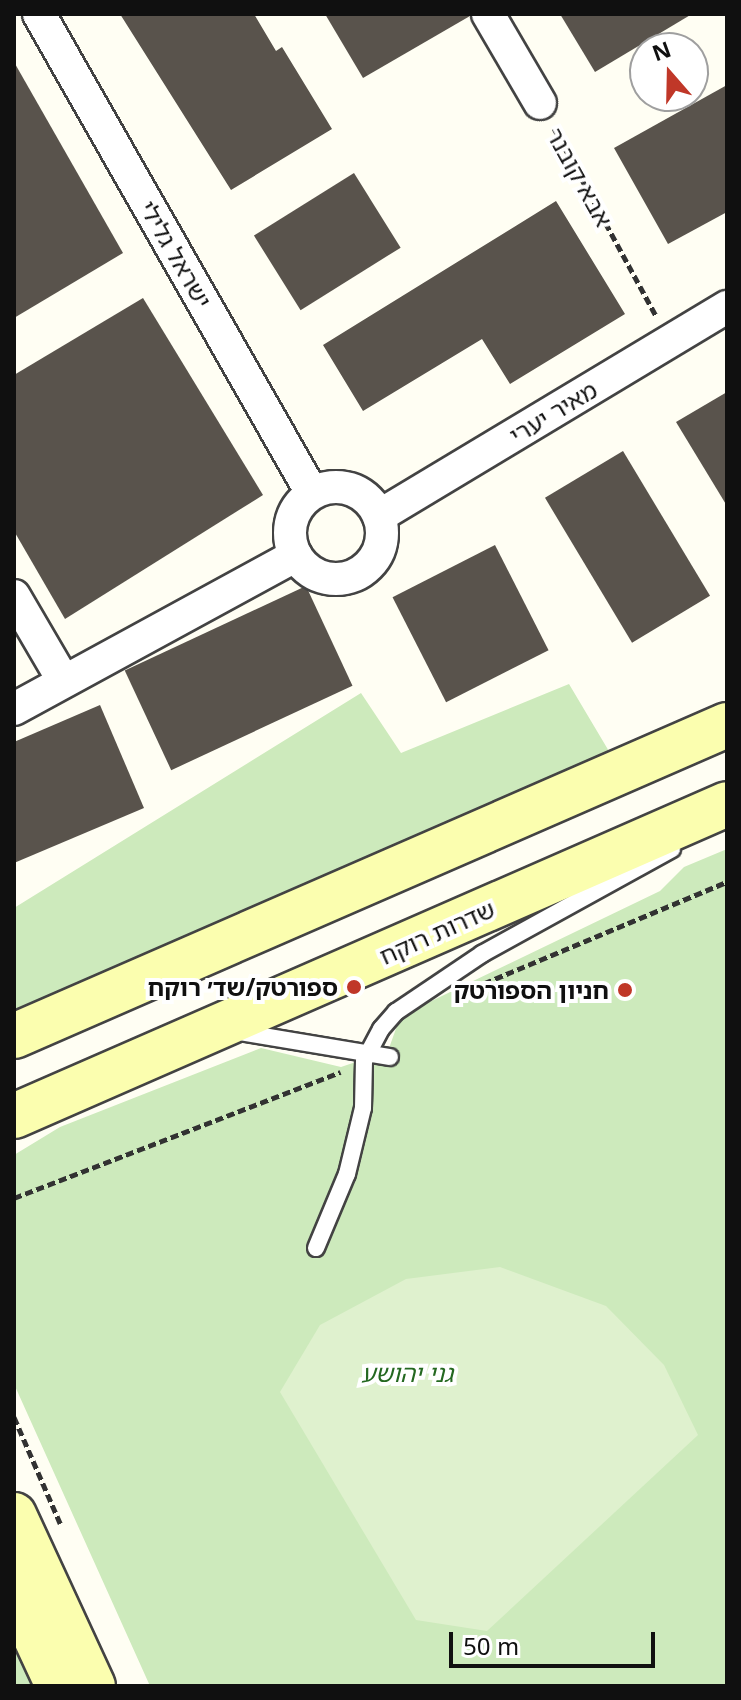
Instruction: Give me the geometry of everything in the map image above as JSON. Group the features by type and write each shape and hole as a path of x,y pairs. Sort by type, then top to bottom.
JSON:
{"main road":[{"path":"14,1036 727,725"},
{"name":"שדרות רוקח","path":"14,1116 726,804"},
{"path":"14,1515 93,1686"},
{"path":"14,1591 58,1686"}],"street":[{"name":"ישראל גלילי","path":"39,14 312,493"},
{"name":"אבא קובנר","path":"488,14 540,103"},
{"name":"מאיר יערי","path":"379,516 727,307"},
{"path":"343,487 358,492 379,516 380,546 373,559 349,577 318,575 296,555 291,542 294,514 312,493 343,487"},
{"path":"14,709 296,555"},
{"path":"14,596 63,680"}],"lane":[{"path":"316,1248 358,1139 366,1052 396,1012 430,988 679,845 726,804"},
{"path":"216,1029 390,1057"}],"path":[{"name":"אבא קובנר","path":"540,103 670,342"}],"green space":[{"path":"569,684 613,758 14,1024 14,908 361,693 401,753"},
{"name":"גני יהושע","path":"727,849 727,1686 150,1686 14,1384 14,1155 60,1127 261,1048 341,1067 388,1051 398,1023 419,1007 660,891 684,867"},
{"path":"500,1267 606,1306 664,1365 698,1435 487,1631 416,1620 280,1392 320,1325 406,1279"},
{"path":"14,1640 34,1686 14,1686"}],"building":[{"path":"120,14 254,14 276,51 282,47 332,129 231,190"},
{"path":"325,14 469,14 470,16 363,78"},
{"path":"560,14 692,14 662,32 629,32 629,52 595,72"},
{"path":"14,62 123,253 14,318"},
{"path":"727,85 727,212 668,244 614,148 679,112 709,112 709,95"},
{"path":"354,173 401,248 301,310 254,236"},
{"path":"556,201 625,314 510,384 482,339 363,411 323,345"},
{"path":"143,298 263,495 65,619 14,531 14,375"},
{"path":"727,392 727,506 676,422"},
{"path":"623,451 710,596 632,643 545,498"},
{"path":"495,545 549,650 446,702 393,597"},
{"path":"306,586 352,686 171,770 125,671"},
{"path":"100,705 144,808 14,863 14,742"}],"place":[{"name":"ספורטק/שד׳ רוקח","path":"354,987"},
{"name":"חניון הספורטק","path":"625,990"}]}
